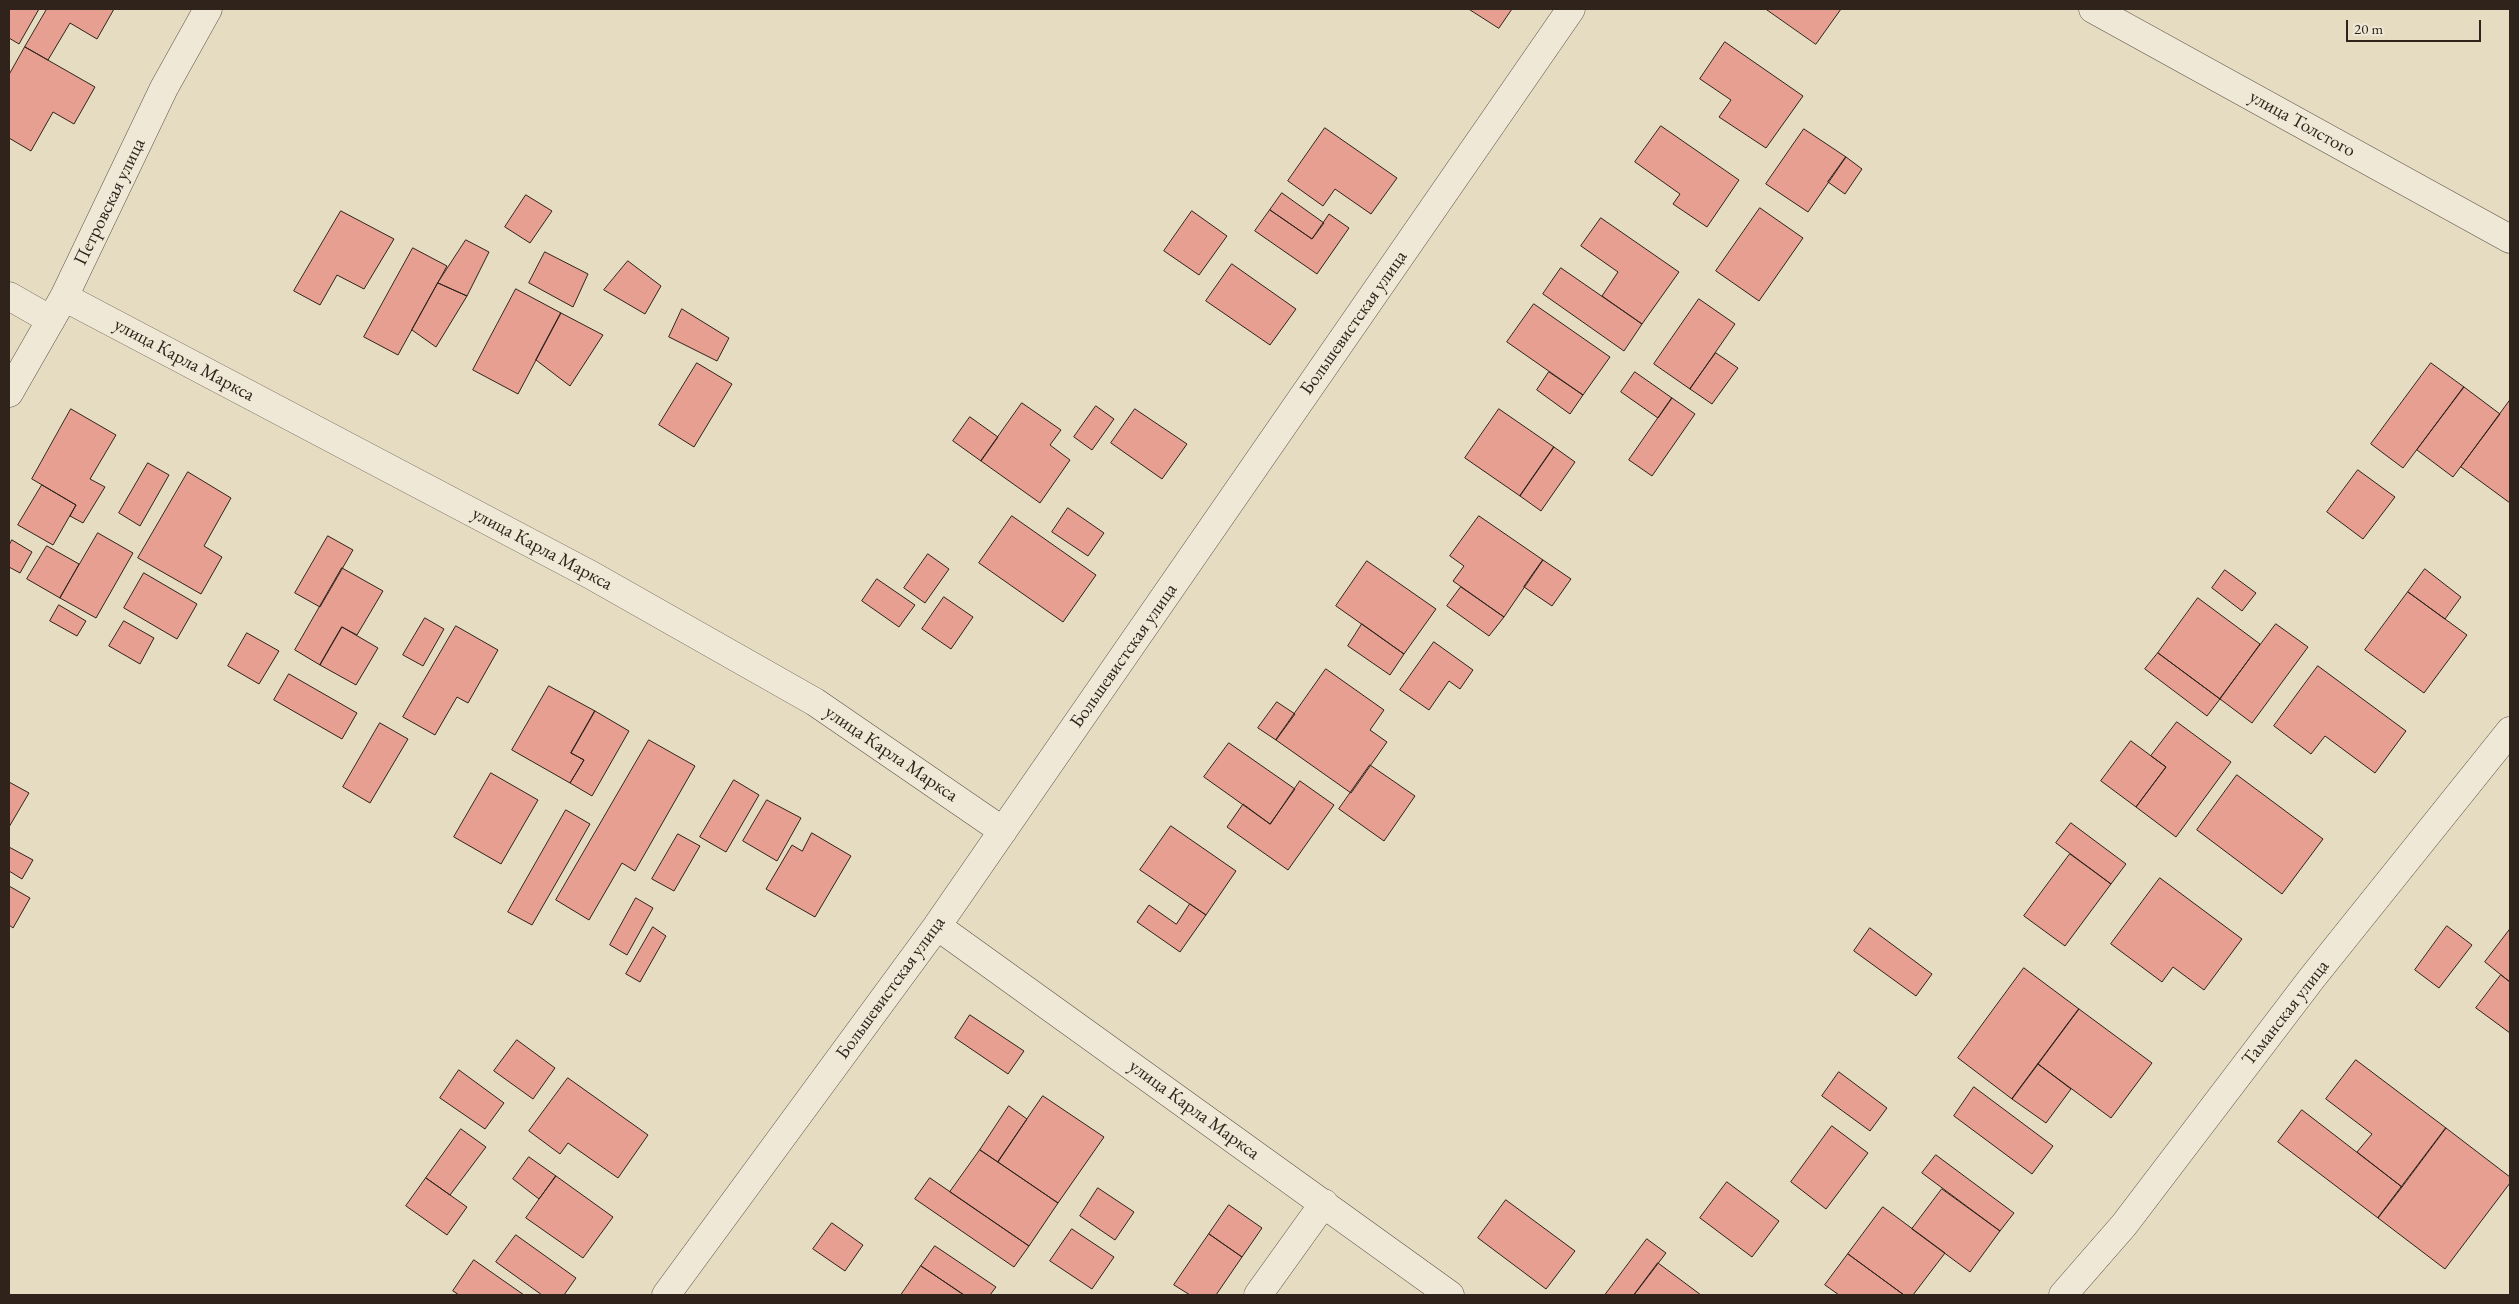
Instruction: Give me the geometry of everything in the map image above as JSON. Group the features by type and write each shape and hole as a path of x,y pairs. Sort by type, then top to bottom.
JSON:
{"street":[{"name":"Петровская улица","path":"9,393 57,308 164,88 208,9"},
{"name":"Большевистская улица","path":"666,1295 937,926 1571,9"},
{"name":"улица Толстого","path":"2093,9 2510,239"},
{"name":"улица Карла Маркса","path":"9,296 57,308 592,576 815,702 1002,831"},
{"name":"Таманская улица","path":"2063,1295 2124,1225 2312,978 2510,731"},
{"name":"улица Карла Маркса","path":"937,926 1450,1295"},
{"path":"1258,1295 1324,1203"}],"building":[{"path":"9,9 39,9 19,44 9,38"},
{"path":"47,9 114,9 97,39 70,23 48,60 25,47"},
{"path":"1469,9 1512,9 1499,28"},
{"path":"1766,9 1841,9 1816,44"},
{"path":"1725,42 1803,96 1766,148 1719,117 1731,100 1700,79"},
{"path":"25,47 95,87 74,124 53,112 31,151 9,138 9,75"},
{"path":"1661,126 1739,180 1707,227 1673,204 1680,194 1635,162"},
{"path":"1325,128 1397,178 1371,214 1335,189 1323,206 1288,181"},
{"path":"1804,129 1846,157 1808,212 1766,184"},
{"path":"1846,157 1862,169 1845,194 1828,182"},
{"path":"1282,193 1324,223 1312,239 1270,210"},
{"path":"526,195 552,211 530,243 505,227"},
{"path":"1760,208 1803,238 1759,301 1716,271"},
{"path":"1270,210 1312,239 1329,214 1349,228 1317,274 1255,231"},
{"path":"341,211 394,239 364,289 337,275 320,305 294,291"},
{"path":"1192,211 1227,236 1199,275 1164,251"},
{"path":"1601,218 1679,272 1642,324 1602,296 1618,272 1581,246"},
{"path":"466,240 489,252 467,296 438,283"},
{"path":"413,248 447,266 398,355 364,337"},
{"path":"545,252 588,274 573,307 529,283"},
{"path":"628,261 661,286 645,314 604,290"},
{"path":"1232,264 1296,309 1270,345 1206,301"},
{"path":"1561,268 1642,324 1624,351 1543,294"},
{"path":"438,283 467,296 436,347 412,330"},
{"path":"516,289 561,313 518,394 473,370"},
{"path":"1699,299 1735,324 1690,389 1654,364"},
{"path":"1534,304 1610,357 1583,395 1507,342"},
{"path":"682,309 729,338 717,361 669,337"},
{"path":"561,313 603,335 570,386 536,360"},
{"path":"1716,353 1738,368 1712,404 1690,389"},
{"path":"697,363 732,384 694,447 659,425"},
{"path":"2431,363 2464,387 2403,468 2371,444"},
{"path":"1549,372 1583,395 1570,414 1537,390"},
{"path":"1635,372 1672,398 1658,418 1621,392"},
{"path":"2464,387 2500,414 2453,477 2417,450"},
{"path":"1672,398 1695,414 1652,476 1629,460"},
{"path":"2510,400 2510,503 2461,467"},
{"path":"1022,403 1061,430 1050,445 1070,460 1040,503 981,461"},
{"path":"1096,406 1114,419 1092,450 1074,437"},
{"path":"71,409 116,435 90,479 105,487 83,523 70,516 76,505 32,479"},
{"path":"1135,409 1187,444 1162,479 1111,443"},
{"path":"1499,409 1554,447 1520,496 1465,458"},
{"path":"970,417 998,437 981,461 953,441"},
{"path":"1554,447 1575,462 1541,511 1520,496"},
{"path":"148,463 169,475 140,526 119,513"},
{"path":"2358,470 2395,497 2363,539 2327,512"},
{"path":"188,472 231,498 204,546 222,557 201,594 138,558"},
{"path":"42,485 76,505 53,545 18,525"},
{"path":"1068,508 1104,533 1088,556 1052,532"},
{"path":"1012,516 1096,575 1063,622 979,563"},
{"path":"1479,516 1543,560 1504,617 1453,581 1464,566 1450,556"},
{"path":"98,533 133,553 96,618 60,598"},
{"path":"328,536 353,550 320,607 295,593"},
{"path":"12,540 32,552 20,573 9,567 9,546"},
{"path":"47,546 79,564 60,598 27,579"},
{"path":"928,554 949,569 925,603 904,588"},
{"path":"1543,560 1571,579 1552,606 1524,587"},
{"path":"1367,561 1436,609 1404,654 1336,606"},
{"path":"342,568 383,591 357,635 342,627 320,665 295,650"},
{"path":"2425,569 2461,597 2445,619 2408,592"},
{"path":"2225,570 2256,593 2242,611 2212,588"},
{"path":"144,573 197,604 177,639 124,608"},
{"path":"877,579 915,605 899,627 862,601"},
{"path":"1461,587 1504,617 1489,636 1447,606"},
{"path":"2408,592 2467,635 2424,693 2365,650"},
{"path":"944,597 973,617 951,649 922,629"},
{"path":"2198,598 2260,644 2220,699 2158,653"},
{"path":"59,605 86,621 77,636 50,621"},
{"path":"425,618 444,629 423,666 403,655"},
{"path":"124,621 154,638 140,664 109,646"},
{"path":"1362,624 1404,654 1390,675 1348,646"},
{"path":"2276,624 2308,647 2252,723 2220,699"},
{"path":"456,626 498,650 468,703 457,697 435,735 403,717"},
{"path":"342,627 378,648 356,685 320,665"},
{"path":"247,633 279,651 259,684 228,666"},
{"path":"1434,642 1473,670 1460,689 1449,681 1429,710 1400,690"},
{"path":"2158,653 2220,699 2207,716 2145,669"},
{"path":"2318,666 2406,731 2375,773 2325,736 2311,754 2274,726"},
{"path":"1326,669 1384,710 1370,730 1387,742 1351,793 1276,740"},
{"path":"289,674 357,713 342,739 274,700"},
{"path":"549,686 595,711 571,753 584,760 570,783 512,750"},
{"path":"1277,702 1295,714 1276,740 1258,728"},
{"path":"595,711 629,731 592,796 570,783 584,760 571,753"},
{"path":"2177,722 2231,762 2176,837 2136,807 2166,767 2151,756"},
{"path":"380,723 408,739 370,803 343,787"},
{"path":"649,740 695,766 635,871 622,863 589,920 556,900"},
{"path":"2131,741 2166,767 2136,807 2101,781"},
{"path":"1229,743 1295,789 1270,824 1204,777"},
{"path":"1370,765 1415,796 1384,841 1339,809"},
{"path":"491,773 538,800 501,864 454,837"},
{"path":"2237,775 2323,839 2282,894 2197,830"},
{"path":"734,780 759,795 726,852 700,837"},
{"path":"1300,781 1334,805 1288,870 1227,827 1243,804 1270,824"},
{"path":"9,782 29,793 9,827"},
{"path":"767,800 801,818 777,861 743,841"},
{"path":"566,810 590,824 532,925 508,912"},
{"path":"2071,823 2126,864 2111,884 2056,843"},
{"path":"1171,826 1236,871 1206,915 1140,870"},
{"path":"812,833 851,856 815,917 766,889 792,845 802,851"},
{"path":"678,834 700,846 674,891 652,879"},
{"path":"9,847 33,860 22,879 9,871"},
{"path":"2070,854 2111,884 2065,946 2024,916"},
{"path":"2160,878 2242,939 2204,990 2173,967 2162,982 2111,944"},
{"path":"9,886 30,898 13,928 9,925"},
{"path":"636,898 653,908 627,955 610,945"},
{"path":"1190,904 1206,915 1180,952 1137,922 1149,905 1176,924"},
{"path":"2447,926 2472,945 2439,988 2415,970"},
{"path":"653,927 666,936 640,982 626,974"},
{"path":"1870,928 1932,974 1916,996 1854,951"},
{"path":"2510,929 2510,982 2485,962"},
{"path":"2024,968 2079,1009 2012,1099 1958,1058"},
{"path":"2501,975 2510,982 2510,1033 2476,1008"},
{"path":"2079,1009 2152,1063 2111,1118 2038,1064"},
{"path":"970,1015 1024,1051 1008,1074 955,1038"},
{"path":"517,1040 555,1068 533,1099 494,1071"},
{"path":"2356,1060 2446,1128 2402,1187 2357,1152 2372,1134 2326,1099"},
{"path":"2038,1064 2071,1089 2046,1123 2012,1099"},
{"path":"459,1070 504,1103 485,1129 440,1098"},
{"path":"1839,1072 1887,1108 1870,1131 1822,1096"},
{"path":"568,1078 648,1135 618,1178 568,1143 560,1154 529,1131"},
{"path":"1974,1087 2053,1146 2032,1174 1954,1116"},
{"path":"1043,1096 1104,1137 1058,1203 998,1162"},
{"path":"1009,1106 1027,1119 998,1162 980,1150"},
{"path":"2302,1110 2402,1187 2378,1218 2278,1142"},
{"path":"1832,1126 1868,1153 1826,1209 1791,1182"},
{"path":"2446,1128 2510,1177 2510,1183 2445,1269 2378,1218"},
{"path":"461,1129 486,1147 450,1195 426,1178"},
{"path":"980,1150 1058,1203 1029,1246 950,1192"},
{"path":"1936,1155 2014,1213 2000,1231 1922,1173"},
{"path":"529,1157 556,1176 539,1199 513,1179"},
{"path":"556,1176 613,1217 583,1258 526,1218"},
{"path":"426,1178 467,1207 447,1235 406,1206"},
{"path":"930,1178 1029,1246 1014,1267 915,1199"},
{"path":"1727,1182 1779,1221 1752,1257 1700,1218"},
{"path":"1098,1188 1134,1212 1115,1240 1080,1216"},
{"path":"1942,1189 2000,1231 1970,1272 1912,1229"},
{"path":"1506,1200 1575,1251 1546,1289 1478,1238"},
{"path":"1229,1205 1262,1228 1242,1257 1209,1234"},
{"path":"1883,1207 1945,1253 1913,1295 1904,1295 1848,1254"},
{"path":"832,1223 863,1245 845,1271 813,1249"},
{"path":"1072,1229 1114,1257 1092,1289 1050,1261"},
{"path":"1209,1234 1242,1257 1216,1295 1190,1295 1174,1285"},
{"path":"516,1235 576,1278 564,1295 542,1295 496,1262"},
{"path":"1647,1239 1666,1253 1634,1295 1605,1295"},
{"path":"935,1246 996,1287 990,1295 964,1295 921,1266"},
{"path":"1848,1254 1904,1295 1839,1295 1825,1285"},
{"path":"474,1260 524,1295 459,1295 453,1291"},
{"path":"1658,1263 1701,1295 1634,1295"},
{"path":"921,1266 964,1295 901,1295"}]}
